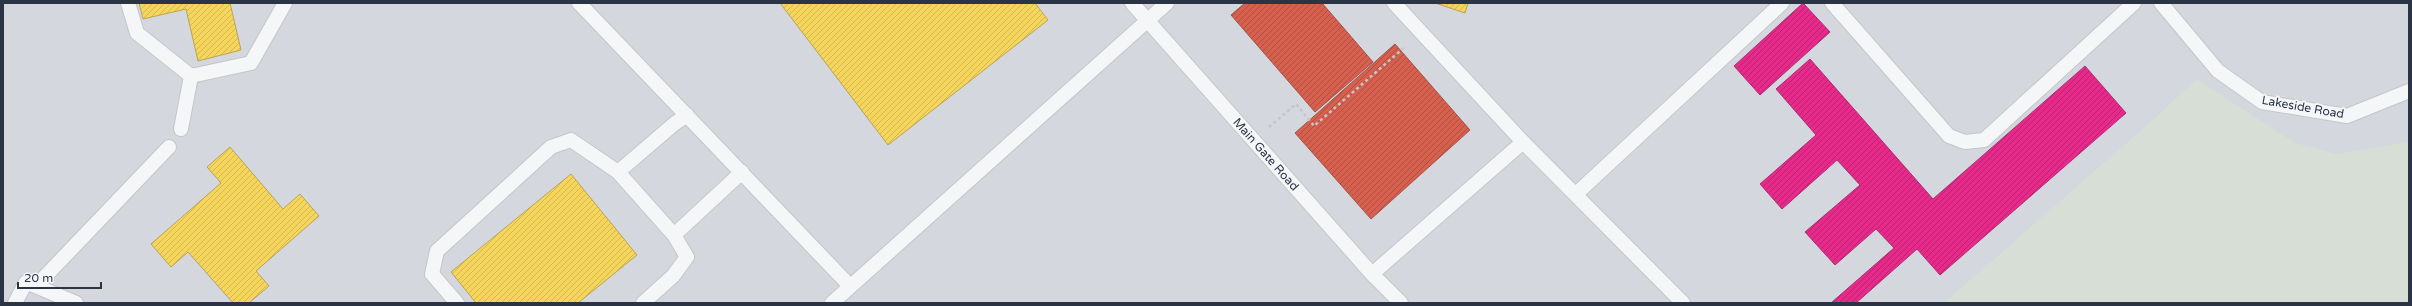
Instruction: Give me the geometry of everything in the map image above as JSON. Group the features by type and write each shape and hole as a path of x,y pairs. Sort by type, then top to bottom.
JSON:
{"lane":[{"path":"128,3 137,33 191,76"},
{"path":"191,76 251,63 285,3"},
{"path":"579,3 850,286"},
{"name":"Main Gate Road","path":"1132,3 1372,274 1401,303"},
{"path":"832,303 1167,3"},
{"path":"1394,3 1523,142 1683,303"},
{"path":"1576,194 1782,3"},
{"path":"1832,3 1949,136 1965,142 1984,140 2134,3"},
{"name":"Lakeside Road","path":"2161,3 2218,71 2262,102 2347,116 2409,91"},
{"path":"181,129 191,76"},
{"path":"618,172 674,124 687,115"},
{"path":"457,303 432,274 437,251 551,147 571,140 618,172 674,235 687,257 673,276 643,303"},
{"path":"1372,274 1523,142"},
{"path":"15,303 31,284 169,147"},
{"path":"674,235 742,172"},
{"path":"31,284 76,303"}],"path":[{"path":"1253,141 1296,104 1314,126 1422,33"}],"shaded area":[{"path":"3,3 2409,3 2409,303 3,303"},
{"path":"2197,79 2295,143 2337,154 2409,142 2409,303 1944,303 2155,118"}],"building: Homes":[{"path":"139,3 230,3 241,50 198,61 186,9 143,19"},
{"path":"780,3 1035,3 1048,20 888,145"},
{"path":"1435,3 1468,3 1465,13"},
{"path":"230,147 283,209 300,194 319,216 256,271 269,286 249,303 233,303 188,252 171,267 151,244 221,183 207,167"},
{"path":"571,174 637,255 578,303 476,303 451,272"}],"building: Shops":[{"path":"1245,3 1322,3 1373,62 1315,112 1231,15"},
{"path":"1395,44 1470,130 1371,219 1295,133"}],"building: Health":[{"path":"1803,3 1830,32 1760,95 1734,66"},
{"path":"1810,59 1933,199 2085,66 2126,113 1940,275 1917,249 1856,303 1831,303 1894,248 1876,229 1835,265 1805,232 1860,185 1837,160 1782,209 1760,184 1816,135 1776,89"}]}
